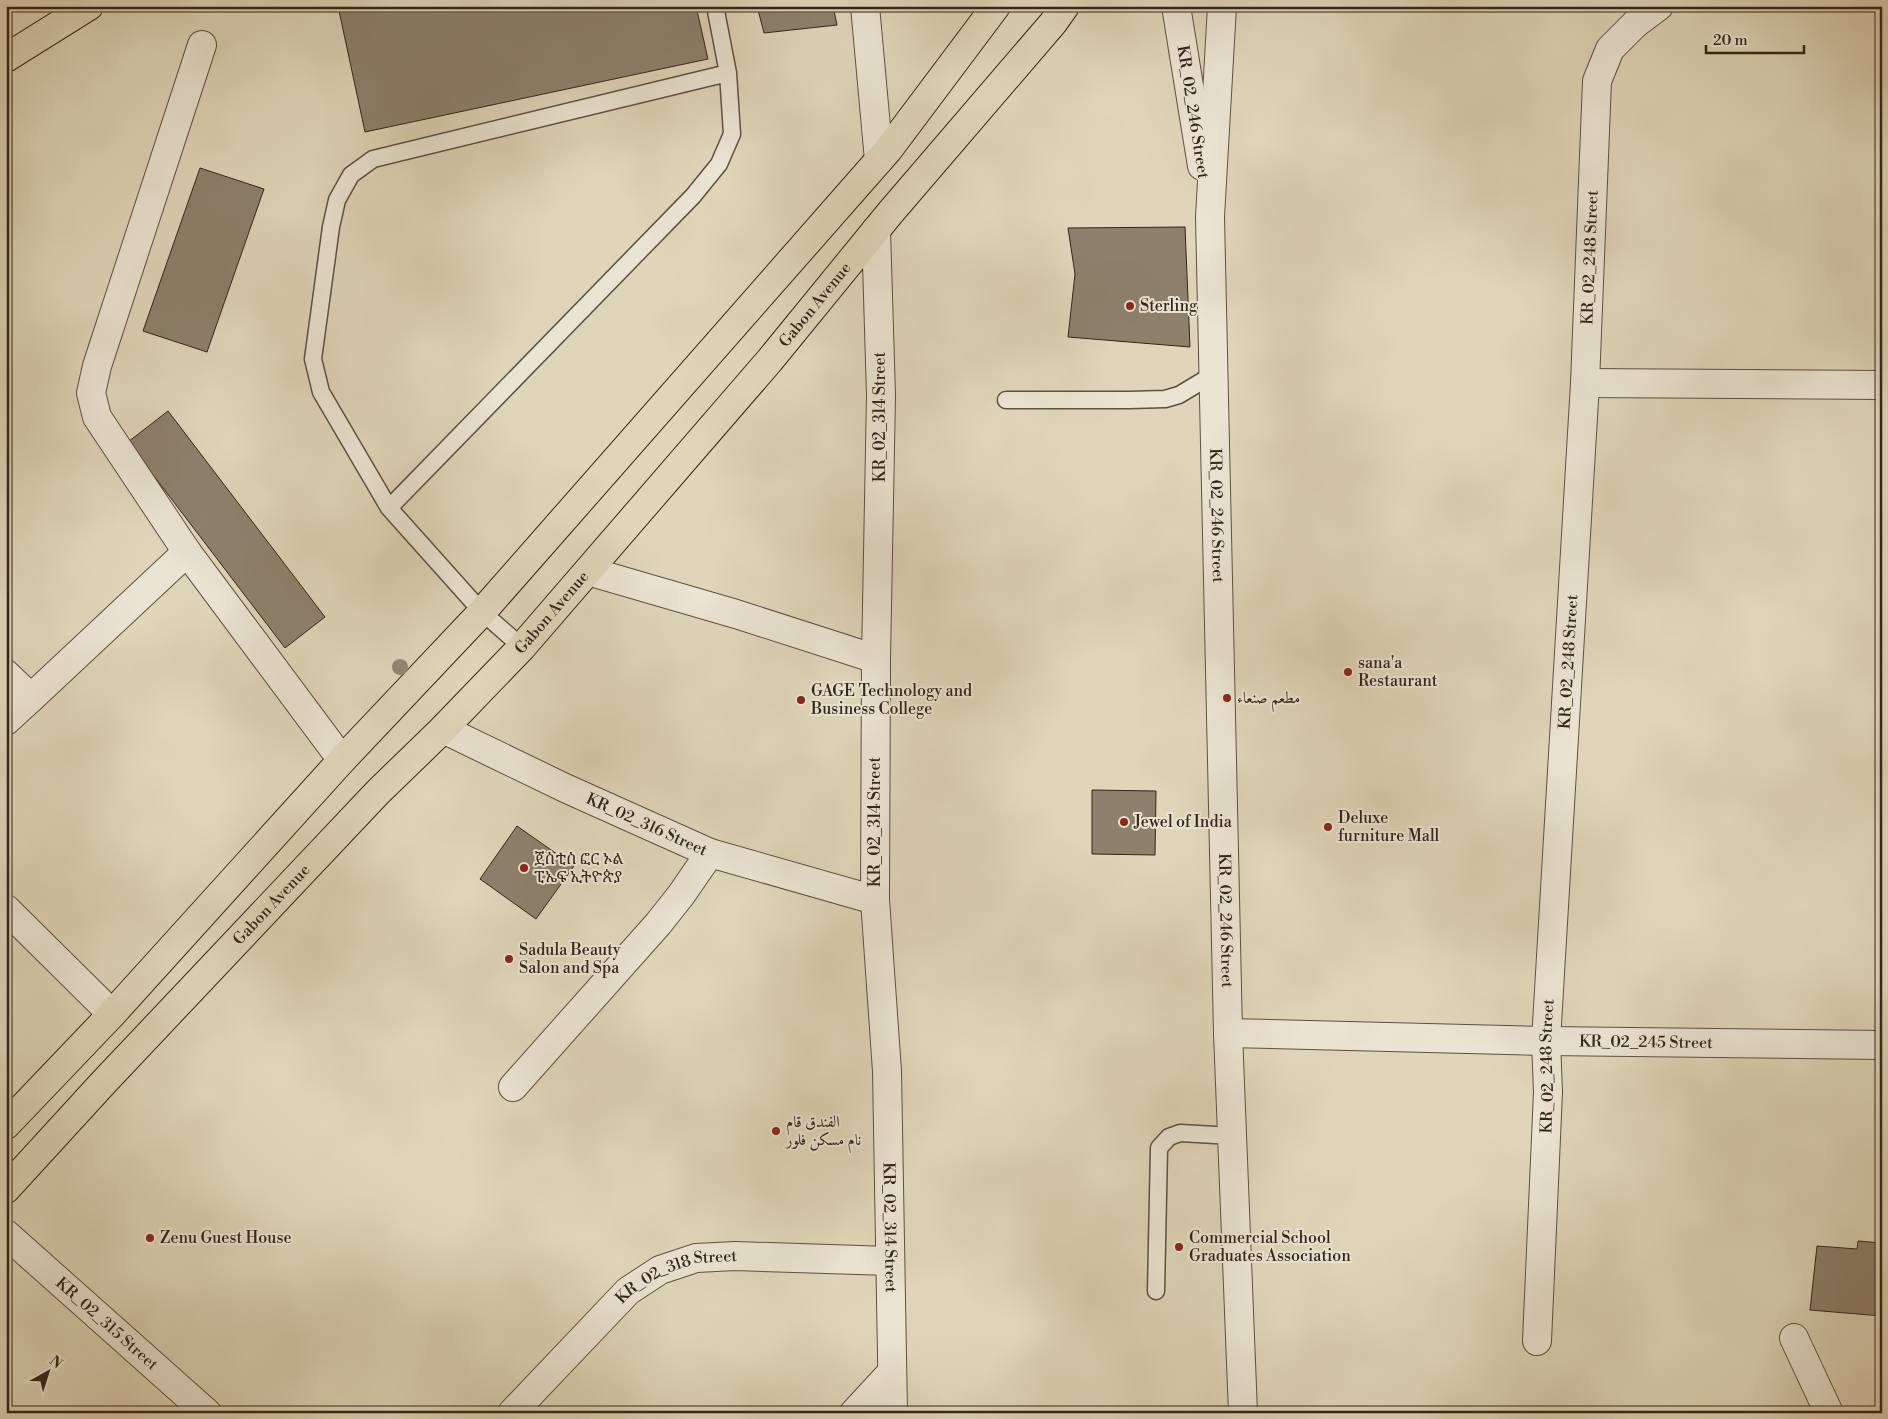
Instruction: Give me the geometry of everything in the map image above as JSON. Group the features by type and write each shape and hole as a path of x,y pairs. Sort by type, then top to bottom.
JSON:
{"main road":[{"path":"6,58 89,6"},
{"path":"11,1112 112,1014 342,760 482,612 879,160 996,6"},
{"name":"Gabon Avenue","path":"6,1189 378,792 443,729 522,647 770,360 876,230 1053,23 1065,6"}],"street":[{"path":"865,6 879,160"},
{"name":"KR_02_246 Street","path":"1176,6 1210,217"},
{"name":"KR_02_246 Street","path":"1222,6 1210,217 1228,1033 1243,1413"},
{"name":"KR_02_248 Street","path":"1537,1341 1548,1092 1546,1041 1585,383 1598,81 1610,48 1635,24 1658,6"},
{"path":"202,45 97,366 91,393 96,417 188,552 342,760"},
{"name":"KR_02_314 Street","path":"876,230 882,395 876,659 875,900 887,1071 893,1413"},
{"path":"1585,383 1882,385"},
{"path":"6,721 188,552"},
{"path":"588,571 736,614 876,659"},
{"path":"6,674 31,698"},
{"name":"KR_02_316 Street","path":"443,729 564,788 710,852 681,895 658,924 513,1087"},
{"path":"710,852 875,900"},
{"path":"6,909 112,1014"},
{"name":"KR_02_245 Street","path":"1228,1033 1546,1041 1882,1045"},
{"name":"KR_02_315 Street","path":"6,1234 207,1413"},
{"name":"KR_02_318 Street","path":"512,1413 628,1290 660,1270 696,1258 735,1256 890,1262"},
{"path":"1794,1338 1829,1413"},
{"path":"854,1413 891,1373"}],"lane":[{"path":"389,508 692,196 719,164 732,134 728,73 715,6"},
{"path":"522,647 482,612 389,508 321,392 313,359 337,200 351,175 372,159 728,73"},
{"path":"1006,400 1129,400 1164,398 1179,395 1214,374"},
{"path":"1156,1291 1159,1148 1169,1137 1180,1133 1233,1136"}],"building":[{"path":"338,6 696,6 708,59 365,132"},
{"path":"757,6 833,6 837,25 764,33"},
{"path":"200,168 264,189 207,352 143,331"},
{"name":"Sterling","path":"1185,227 1190,347 1068,337 1075,274 1068,228"},
{"path":"168,411 325,617 285,648 128,442"},
{"name":"Jewel of India","path":"1092,790 1156,791 1155,855 1092,854"},
{"path":"517,826 574,866 536,919 480,879"},
{"path":"1858,1241 1882,1243 1882,1316 1810,1310 1817,1246 1857,1249"}],"place":[{"name":"Sterling","path":"1130,306"},
{"name":"sana'a Restaurant","path":"1348,672"},
{"name":"مطعم صنعاء","path":"1227,698"},
{"name":"GAGE Technology and Business College","path":"801,700"},
{"name":"Jewel of India","path":"1124,822"},
{"name":"Deluxe furniture Mall","path":"1328,827"},
{"name":"ጀስቲስ ፎር ኦል ፒኤፍ ኢትዮጵያ","path":"524,868"},
{"name":"Sadula Beauty Salon and Spa","path":"509,959"},
{"name":"الفندق قام نام مسكن فلور","path":"776,1131"},
{"name":"Zenu Guest House","path":"150,1238"},
{"name":"Commercial School Graduates Association","path":"1179,1247"}]}
